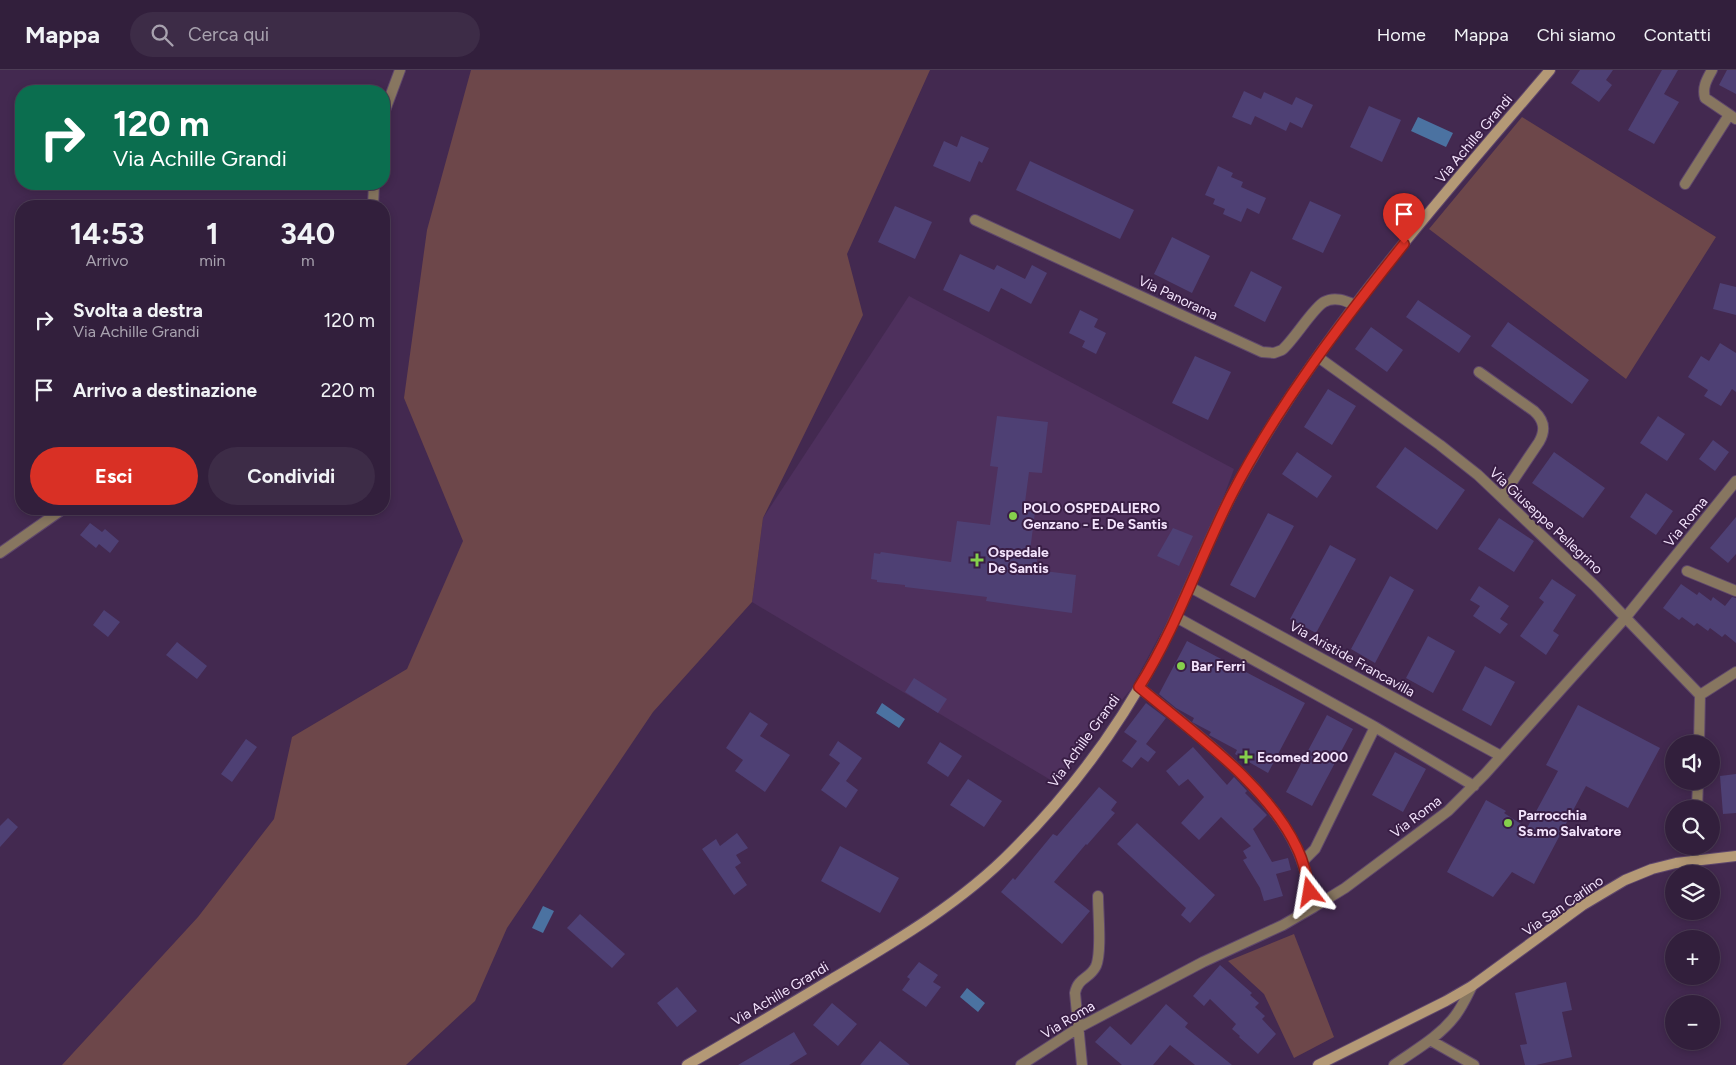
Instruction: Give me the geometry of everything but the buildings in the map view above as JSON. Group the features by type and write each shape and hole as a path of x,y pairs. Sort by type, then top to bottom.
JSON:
{"street":[{"path":"390,97 400,70"},
{"name":"Via Achille Grandi","path":"687,1065 914,930 987,875 1035,828 1108,734 1139,687 1176,617 1231,496 1272,426 1318,357 1428,213 1550,70"},
{"path":"1685,184 1732,117 1705,98 1704,89 1712,70"},
{"name":"Via Panorama","path":"975,220 1262,352 1274,353 1282,350 1323,302 1333,299 1356,305"},
{"name":"Via Giuseppe Pellegrino","path":"1318,357 1454,455 1502,497 1626,617 1700,695"},
{"path":"1479,372 1534,411 1540,417 1543,425 1540,442 1502,497"},
{"name":"Via Roma","path":"1021,1065 1078,1028 1203,962 1283,925 1314,907 1345,888 1448,811 1474,786 1626,617 1736,481"},
{"path":"0,553 54,515"},
{"path":"1687,571 1736,591"},
{"name":"Via Aristide Francavilla","path":"1190,587 1501,756"},
{"path":"1176,617 1375,727 1474,786"},
{"path":"1699,735 1700,695 1736,672"},
{"path":"1139,687 1225,760 1252,786 1285,827 1303,862 1314,907"},
{"path":"1303,862 1314,849 1375,727"},
{"path":"1695,855 1695,860"},
{"name":"Via San Carlino","path":"1318,1065 1472,986 1583,905 1618,884 1652,869 1695,860 1736,856"},
{"path":"1082,1065 1076,990 1081,980 1092,972 1097,962 1098,896"},
{"name":"Via San Carlino","path":"1394,1065 1430,1040 1455,1016 1472,986"},
{"path":"1430,1040 1474,1065"}],"shaded area":[{"path":"471,70 930,70 847,254 863,315 763,518 752,602 653,712 507,928 475,1001 406,1065 62,1065 198,917 274,819 292,737 407,669 463,541 404,398 427,230"},
{"path":"1522,117 1716,237 1626,379 1429,229"},
{"name":"Ospedale De Santis","path":"909,296 1234,469 1216,517 1178,601 1131,689 1054,782 752,602 763,518"},
{"path":"1294,934 1334,1037 1294,1058 1264,994 1228,961"}],"water":[{"path":"1418,117 1453,133 1446,147 1411,131"},
{"path":"882,703 905,719 899,728 876,713"},
{"path":"543,906 554,911 543,933 532,928"},
{"path":"967,988 985,1003 978,1012 960,997"}],"place":[{"name":"POLO OSPEDALIERO Genzano - E. De Santis","path":"1013,516"},
{"name":"Ospedale De Santis","path":"977,560"},
{"name":"Bar Ferri","path":"1181,666"},
{"name":"Ecomed 2000","path":"1246,757"},
{"name":"Parrocchia Ss.mo Salvatore","path":"1508,823"}],"route":[{"path":"1310,892 1303,862 1294,843 1281,820 1264,799 1240,772 1139,687 1176,617 1231,496 1251,461 1283,408 1318,357 1404,244"}]}
